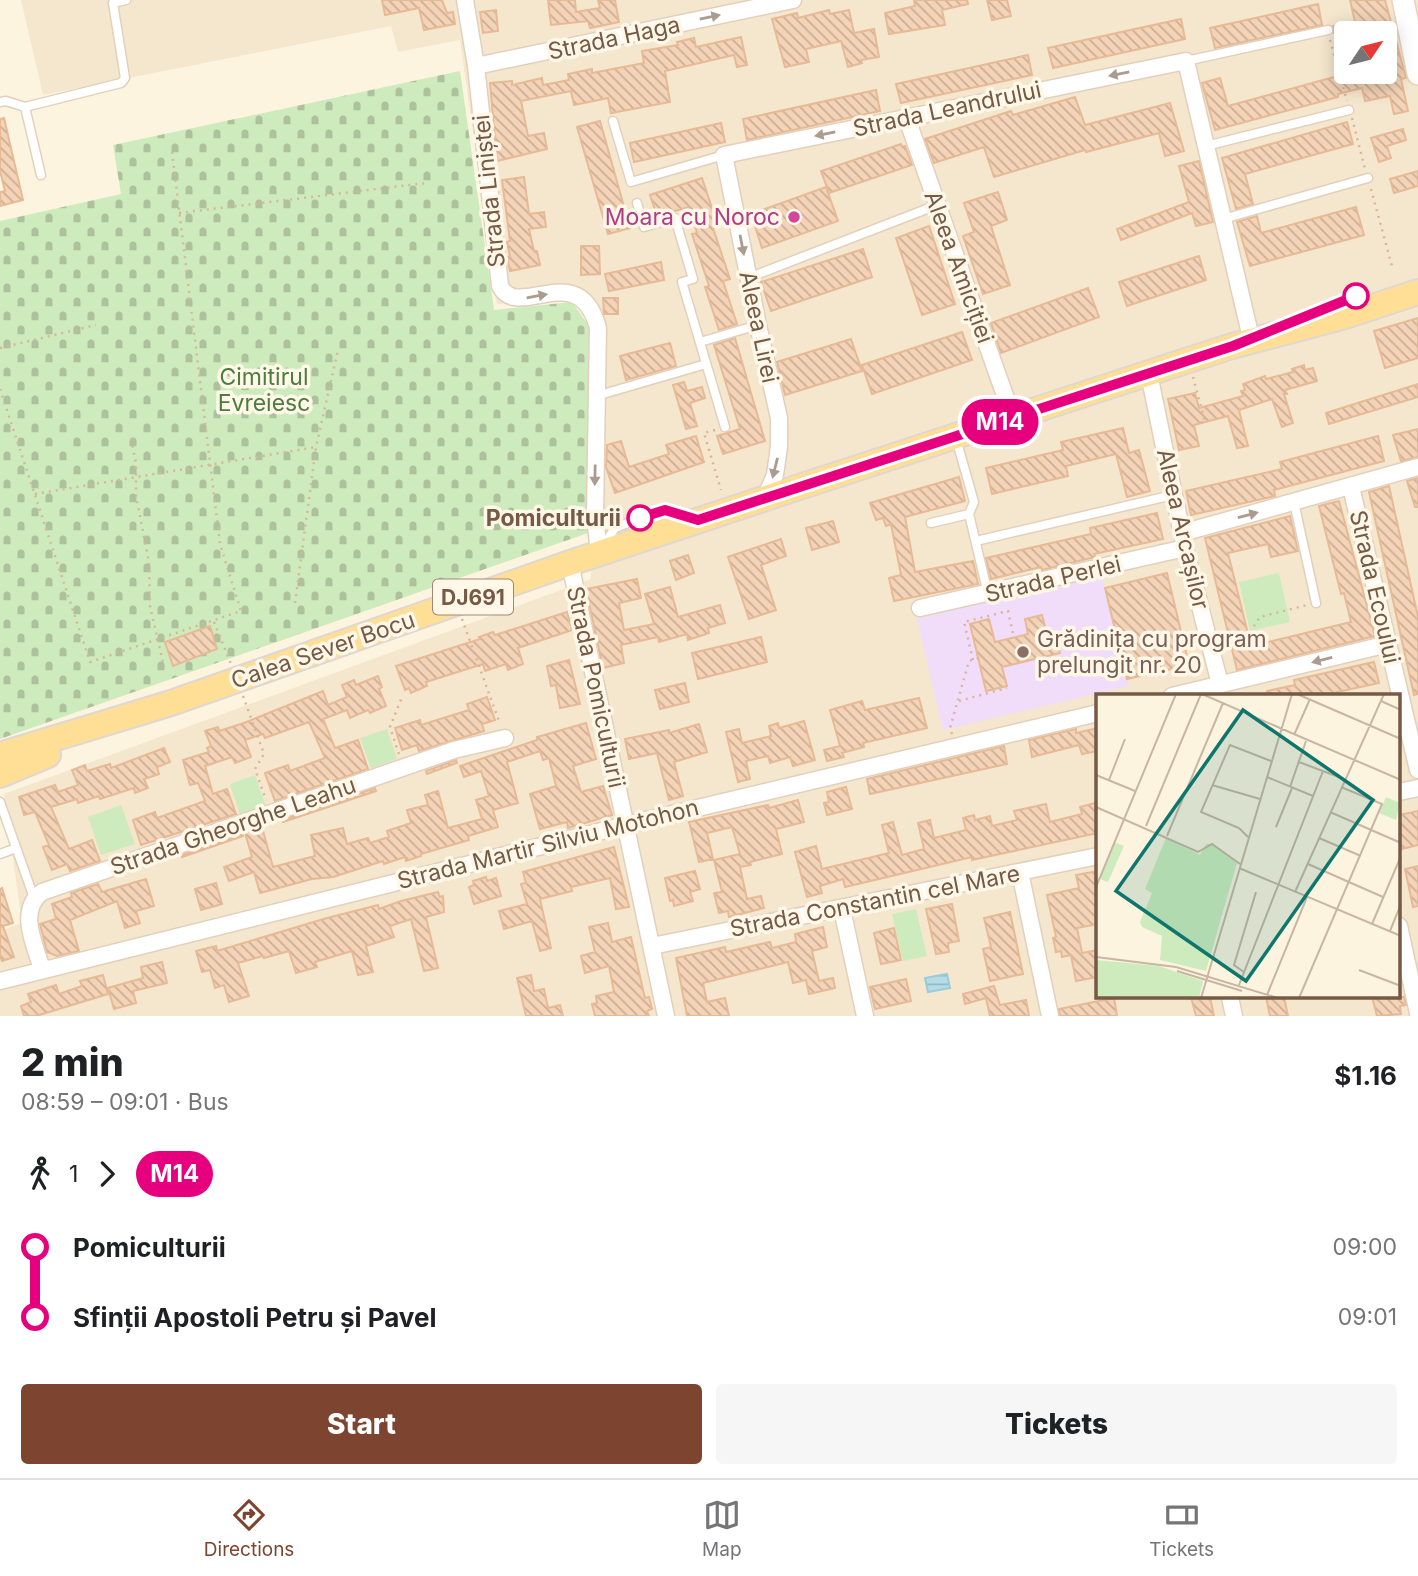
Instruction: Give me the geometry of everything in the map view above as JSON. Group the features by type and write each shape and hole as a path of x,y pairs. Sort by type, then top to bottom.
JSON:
{"main road":[{"name":"Calea Sever Bocu","path":"0,755 171,703 570,563 1149,374 1242,342 1336,302 1418,275"},
{"name":"Calea Sever Bocu","path":"1242,342 1342,317 1418,292"},
{"name":"Calea Sever Bocu","path":"0,775 171,703"}],"street":[{"name":"Strada Liniștei","path":"465,0 476,66 500,286 508,297 516,299 568,292 584,302 598,328 595,515 599,554"},
{"name":"Strada Haga","path":"476,66 793,0"},
{"path":"1403,0 1418,74"},
{"path":"1186,61 1223,219 1242,342"},
{"name":"Strada Leandrului","path":"724,155 1186,61"},
{"name":"Aleea Amiciției","path":"906,116 1013,418"},
{"name":"Aleea Lirei","path":"724,155 779,418 775,475 765,498"},
{"name":"Aleea Arcașilor","path":"1149,374 1173,495 1220,684"},
{"name":"Strada Perlei","path":"920,608 988,594 1184,540 1294,502 1418,467"},
{"name":"Strada Ecoului","path":"1350,487 1418,769"},
{"name":"Strada Pomiculturii","path":"570,563 666,1016"},
{"path":"1180,694 1388,644"},
{"name":"Strada Martir Silviu Motohon","path":"0,981 626,825 1096,713"},
{"name":"Strada Gheorghe Leahu","path":"34,898 42,892 454,750 505,738"},
{"path":"1400,792 1418,788"},
{"name":"Strada Constantin cel Mare","path":"652,946 1096,856"},
{"path":"1020,872 1050,1016"},
{"path":"34,898 29,920 42,969"},
{"path":"842,909 866,1016"},
{"path":"1400,931 1418,1013"},
{"path":"1230,998 1234,1016"}],"lane":[{"path":"0,102 6,101 25,107 121,83 125,78 113,1 126,0"},
{"name":"Strada Leandrului","path":"1186,61 1328,30"},
{"path":"25,107 41,175"},
{"path":"1206,146 1349,110"},
{"name":"Strada Leandrului","path":"613,121 631,182 724,155"},
{"path":"1223,219 1368,178"},
{"path":"637,203 644,227 675,218 693,279 682,282 725,427"},
{"path":"748,278 937,205"},
{"path":"700,342 758,325"},
{"path":"596,396 706,364"},
{"path":"959,449 974,502 969,514 988,594"},
{"path":"976,541 1173,495"},
{"path":"1294,502 1316,603"},
{"path":"931,523 969,514"},
{"path":"0,802 34,898"},
{"path":"0,854 16,848"}],"path":[{"path":"1328,30 1393,270"},
{"path":"0,389 90,662 241,611 220,544 172,152"},
{"path":"179,213 426,183"},
{"path":"0,348 96,325"},
{"path":"295,603 316,447 338,350"},
{"path":"1192,370 1205,422 1198,423"},
{"path":"721,490 704,433 725,427"},
{"path":"131,439 136,463 136,495 149,563 150,606 164,667"},
{"path":"34,494 316,447"},
{"path":"1210,644 1248,635 1260,617 1316,603"},
{"path":"973,660 964,622 1008,611 1013,634"},
{"path":"462,619 505,738"},
{"path":"214,620 231,664"},
{"path":"955,747 950,728 969,661 978,658"},
{"path":"959,701 1007,688"},
{"path":"241,689 264,754 255,769 271,813"},
{"path":"402,697 390,727 404,767"}],"shaded area":[{"path":"21,0 1418,0 1418,1016 0,1016 0,931 22,923 4,794 591,579 595,330 574,298 497,304 460,40 398,52 391,26 43,95"},
{"name":"Grădinița cu program prelungit nr. 20","path":"1102,576 1129,686 943,730 917,618"}],"green space":[{"name":"Cimitirul Evreiesc","path":"460,71 494,310 572,302 592,330 591,532 0,739 0,221 121,194 113,145"},
{"path":"1279,573 1290,622 1250,631 1239,582"},
{"path":"387,729 397,759 371,768 360,738"},
{"path":"255,775 267,809 241,818 230,784"},
{"path":"121,805 135,844 101,855 88,817"},
{"path":"916,909 927,956 903,961 892,914"}],"water":[{"path":"947,974 950,988 928,992 925,978"}],"building":[{"path":"382,0 442,0 447,13 453,12 455,24 424,30 419,8 385,15"},
{"path":"548,0 575,0 576,12 600,8 598,0 615,0 619,22 590,28 588,21 551,25"},
{"path":"914,0 967,0 968,4 942,10 945,25 889,34 885,13 915,6"},
{"path":"987,0 1007,0 1011,16 992,20"},
{"path":"1350,0 1385,0 1391,21 1355,21"},
{"path":"1318,4 1322,25 1215,48 1210,28"},
{"path":"496,10 498,31 483,33 480,12"},
{"path":"829,10 830,14 849,10 854,33 874,29 879,57 861,60 862,63 848,67 841,41 806,49 809,62 785,67 772,19 797,13 798,18"},
{"path":"1181,19 1185,39 1053,68 1048,48"},
{"path":"741,37 747,65 737,67 734,55 665,71 670,102 611,113 608,98 574,105 571,91 521,101 528,136 544,133 547,149 497,161 490,83 512,81 512,85 542,78 543,85 569,80 568,74 592,69 592,73 644,63 642,51 678,45 677,42 694,38 696,47"},
{"path":"1397,45 1406,78 1401,79 1408,111 1394,114 1390,96 1365,101 1362,88 1215,130 1202,83 1220,78 1228,106 1334,77 1334,84 1397,84"},
{"path":"1028,55 1032,75 901,103 896,84"},
{"path":"876,90 880,111 747,140 743,119"},
{"path":"1075,97 1085,125 1170,103 1184,151 1165,156 1159,133 1086,152 1085,150 994,177 984,147 934,163 925,139 1011,111 1013,115"},
{"path":"4,118 23,200 0,206 0,192 5,191 0,171 0,119"},
{"path":"600,121 630,228 608,234 577,127"},
{"path":"1347,122 1353,144 1245,174 1253,204 1236,209 1222,158"},
{"path":"721,123 725,142 634,162 630,143"},
{"path":"1403,129 1406,140 1387,146 1391,158 1379,162 1371,138"},
{"path":"901,144 902,147 905,146 912,165 829,193 821,171"},
{"path":"1199,161 1213,222 1196,226 1192,213 1121,240 1117,229 1189,202 1179,166"},
{"path":"1418,171 1418,186 1394,193 1390,179"},
{"path":"524,177 529,214 544,212 546,227 529,229 540,265 510,271 507,242 510,241 502,180"},
{"path":"702,178 718,226 713,228 730,279 723,281 737,324 719,330 705,287 709,286 692,234 697,233 689,207 657,216 650,195"},
{"name":"Moara cu Noroc","path":"826,187 838,221 762,248 751,214"},
{"path":"998,192 1007,220 991,226 1010,285 983,294 963,236 974,232 964,203"},
{"path":"1356,207 1364,235 1250,266 1237,222 1257,216 1261,233"},
{"path":"929,226 955,304 922,315 896,238"},
{"path":"581,246 599,246 600,274 581,275"},
{"path":"863,249 872,277 771,311 761,282"},
{"path":"1199,256 1206,280 1127,306 1119,282"},
{"path":"661,262 664,280 609,291 605,274"},
{"path":"1088,288 1099,317 1001,353 991,323"},
{"path":"603,298 618,298 618,314 604,314"},
{"path":"1418,318 1418,358 1385,368 1374,331"},
{"path":"962,332 972,360 872,394 862,365"},
{"path":"735,338 765,441 723,454 717,436 740,429 714,345"},
{"path":"851,339 862,371 785,395 777,362"},
{"path":"670,343 676,366 626,380 620,356"},
{"path":"1304,365 1305,370 1313,368 1317,381 1285,390 1293,423 1282,427 1272,399 1239,410 1248,446 1237,448 1228,416 1194,425 1199,446 1179,450 1168,399 1195,393 1199,408 1243,396 1243,384 1265,376 1266,379 1293,372 1292,369"},
{"path":"684,382 687,391 702,387 705,398 690,403 697,426 686,429 673,385"},
{"path":"1418,384 1418,397 1329,424 1326,413"},
{"path":"1123,428 1129,453 1139,450 1150,491 1127,497 1116,454 1066,466 1068,476 992,494 986,468 1063,450 1061,442"},
{"path":"1418,429 1418,457 1401,461 1393,435"},
{"path":"696,436 704,462 615,493 606,467 607,445 621,441 629,467 669,454 666,445"},
{"path":"1378,436 1384,461 1274,490 1275,496 1191,515 1186,491 1282,469 1280,462"},
{"path":"959,477 965,501 905,517 915,572 973,561 978,584 894,601 889,578 901,575 891,524 886,526 883,518 876,520 870,503"},
{"path":"1418,478 1418,507 1415,507 1407,481"},
{"path":"1389,486 1418,617 1418,694 1414,695 1369,492"},
{"path":"1339,501 1375,636 1237,670 1205,538 1290,516 1298,551 1271,557 1268,544 1228,553 1251,646 1351,622 1344,593 1341,594 1319,506"},
{"path":"1157,513 1163,539 1094,554 1095,557 1042,570 1041,567 991,579 986,558 1091,534 1090,528"},
{"path":"833,521 839,542 812,550 806,528"},
{"path":"781,539 786,556 761,565 776,610 749,619 728,557"},
{"path":"688,555 694,573 676,580 670,561"},
{"path":"1167,573 1189,665 1127,679 1105,588"},
{"path":"637,579 641,598 619,603 624,630 654,624 645,594 670,587 678,617 720,605 725,623 708,628 709,633 688,640 687,634 659,642 658,637 621,645 624,663 603,668 586,589"},
{"path":"567,612 572,630 518,648 523,664 508,670 506,664 485,671 483,664 426,682 427,686 411,693 409,688 405,690 396,666 480,639 479,637 493,632 495,635"},
{"path":"1042,615 1049,642 1056,640 1060,653 1002,667 1007,686 986,691 970,624 989,619 995,642 1028,634 1025,619"},
{"path":"210,626 217,649 173,666 165,642"},
{"path":"761,637 767,662 698,679 692,653"},
{"path":"569,660 580,704 560,708 556,685 551,686 547,666"},
{"path":"1374,662 1379,683 1328,694 1267,694 1267,691 1295,685 1294,680"},
{"path":"378,676 382,687 379,689 386,706 350,718 347,710 323,719 335,748 358,740 368,769 275,801 265,773 288,765 290,771 325,758 309,722 265,738 263,734 245,740 251,757 235,763 232,757 205,766 213,794 227,789 236,814 141,845 133,820 155,812 157,818 205,801 198,783 190,785 183,760 209,752 207,748 211,746 205,731 218,727 219,731 244,723 323,691 328,705 347,697 342,685 354,680 356,685"},
{"path":"685,683 689,702 660,709 655,690"},
{"path":"487,697 495,720 482,724 484,731 419,751 417,745 402,750 395,728 420,720 421,725 469,710 467,704"},
{"path":"919,698 927,728 863,743 864,747 842,753 844,757 827,761 824,750 840,746 830,710 862,701 865,710"},
{"path":"804,721 815,760 793,766 790,757 770,763 768,756 746,761 750,779 738,782 726,732 739,729 742,743 771,736 769,726 778,723 779,728"},
{"path":"586,723 596,759 573,766 581,792 603,786 612,815 568,828 567,822 540,829 530,794 556,786 549,758 543,760 540,751 507,762 518,803 493,810 498,827 468,836 469,840 406,861 405,857 384,864 383,861 333,877 312,879 260,893 254,872 229,881 224,867 252,857 245,833 262,827 273,867 315,856 311,835 343,828 347,844 368,838 370,843 389,837 387,831 411,823 407,810 428,805 425,795 438,791 448,828 482,819 476,800 489,796 481,771 464,777 460,766 537,740 537,737"},
{"path":"699,724 707,752 674,762 683,796 669,800 657,753 629,759 625,739 669,730 669,733"},
{"path":"1096,728 1096,751 1082,754 1079,745 1032,757 1029,740 1076,729 1076,733"},
{"path":"1004,746 1007,764 870,794 867,779"},
{"path":"164,748 170,762 157,767 159,774 144,779 148,788 135,793 134,788 78,803 77,799 51,807 69,849 92,840 100,861 70,871 67,864 52,870 43,847 49,845 35,812 24,815 19,797 55,785 58,792 78,785 72,770 85,765 87,771 110,764 111,768"},
{"path":"456,760 457,763 427,774 426,771"},
{"path":"846,787 852,809 827,815 824,803 829,802 827,792"},
{"path":"375,788 376,791 283,822 282,820"},
{"path":"798,800 804,822 776,829 782,854 740,867 747,899 761,896 764,908 729,917 728,911 719,913 714,893 722,892 714,860 740,854 732,827 707,833 713,859 699,862 689,822 768,805 769,808"},
{"path":"1095,803 1096,833 972,860 972,857 845,887 843,879 820,886 822,893 807,897 795,852 816,846 822,869 889,853 882,825 893,822 902,855 924,849 918,823 930,820 934,838 966,830 963,818 974,815 975,820 990,816 992,826 1017,820 1014,811 1046,804 1050,822 1082,814 1080,807"},
{"path":"1418,811 1418,845 1402,849 1400,815"},
{"path":"243,836 182,857 182,855"},
{"path":"614,847 629,907 616,909 610,878 571,887 572,891 540,899 551,948 540,951 532,921 504,929 499,911 527,904 521,884 526,883 523,872"},
{"path":"1418,866 1418,906 1413,907 1405,869"},
{"path":"695,871 700,889 690,892 693,901 674,906 673,900 670,901 665,878"},
{"path":"1096,871 1096,924 1077,928 1082,953 1096,950 1096,977 1076,981 1071,955 1062,957 1061,951 1056,952 1053,938 1056,937 1047,895 1079,888 1076,875"},
{"path":"486,877 487,881 496,878 501,896 474,904 469,887 474,885 473,881"},
{"path":"146,879 154,906 136,911 140,923 125,928 117,901 70,920 79,951 57,956 47,952 40,924 56,919 52,904 72,897 71,893 98,884 102,892"},
{"path":"216,883 222,904 201,910 195,889"},
{"path":"2,888 13,923 3,926 14,957 2,961 0,889"},
{"path":"438,892 440,897 443,896 444,912 426,917 438,968 424,971 411,919 390,926 394,937 366,946 373,972 358,975 352,951 315,962 317,967 296,973 289,951 264,958 263,956 238,963 249,996 229,1002 224,985 215,988 210,970 202,972 196,951 216,946 217,951 327,918 378,905 379,909"},
{"path":"952,904 959,941 948,943 949,952 936,954 926,909"},
{"path":"1010,912 1023,974 990,981 983,949 991,947 984,918"},
{"path":"608,923 612,942 631,937 645,998 649,997 652,1009 647,1011 649,1016 595,1016 592,1004 597,1003 596,996 614,992 609,966 585,973 581,956 595,952 589,927"},
{"path":"823,927 827,947 812,951 819,981 833,978 835,988 809,994 806,980 793,983 788,962 703,983 707,1002 725,998 729,1016 687,1016 676,958 725,947 726,952 770,942 772,948 796,942 795,934"},
{"path":"894,928 901,960 881,964 874,933"},
{"path":"162,962 167,983 133,991 136,1003 114,1009 108,988 143,978 141,967"},
{"path":"103,975 108,994 36,1016 24,1016 21,1006 31,1002 28,994 56,985 59,994 82,986 80,981"},
{"path":"531,975 534,991 544,989 548,1008 560,1005 563,1016 526,1016 517,978"},
{"path":"906,979 911,1001 875,1009 870,987"},
{"path":"994,986 1000,1005 1026,1000 1029,1016 990,1016 986,998 965,1004 963,994"},
{"path":"1404,997 1406,1005 1400,1006 1401,1014 1377,1016 1372,998"},
{"path":"1114,998 1117,1016 1060,1016 1059,1009"},
{"path":"1191,998 1210,998 1214,1016 1196,1016"},
{"path":"1266,998 1284,998 1288,1016 1270,1016"}],"bus line":[{"name":"M14","path":"640,518 665,510 698,520 1128,382 1233,346 1356,296"}],"place":[{"name":"Moara cu Noroc","path":"794,217"},
{"name":"Pomiculturii","path":"640,518"},
{"name":"Grădinița cu program prelungit nr. 20","path":"1023,652"}]}
